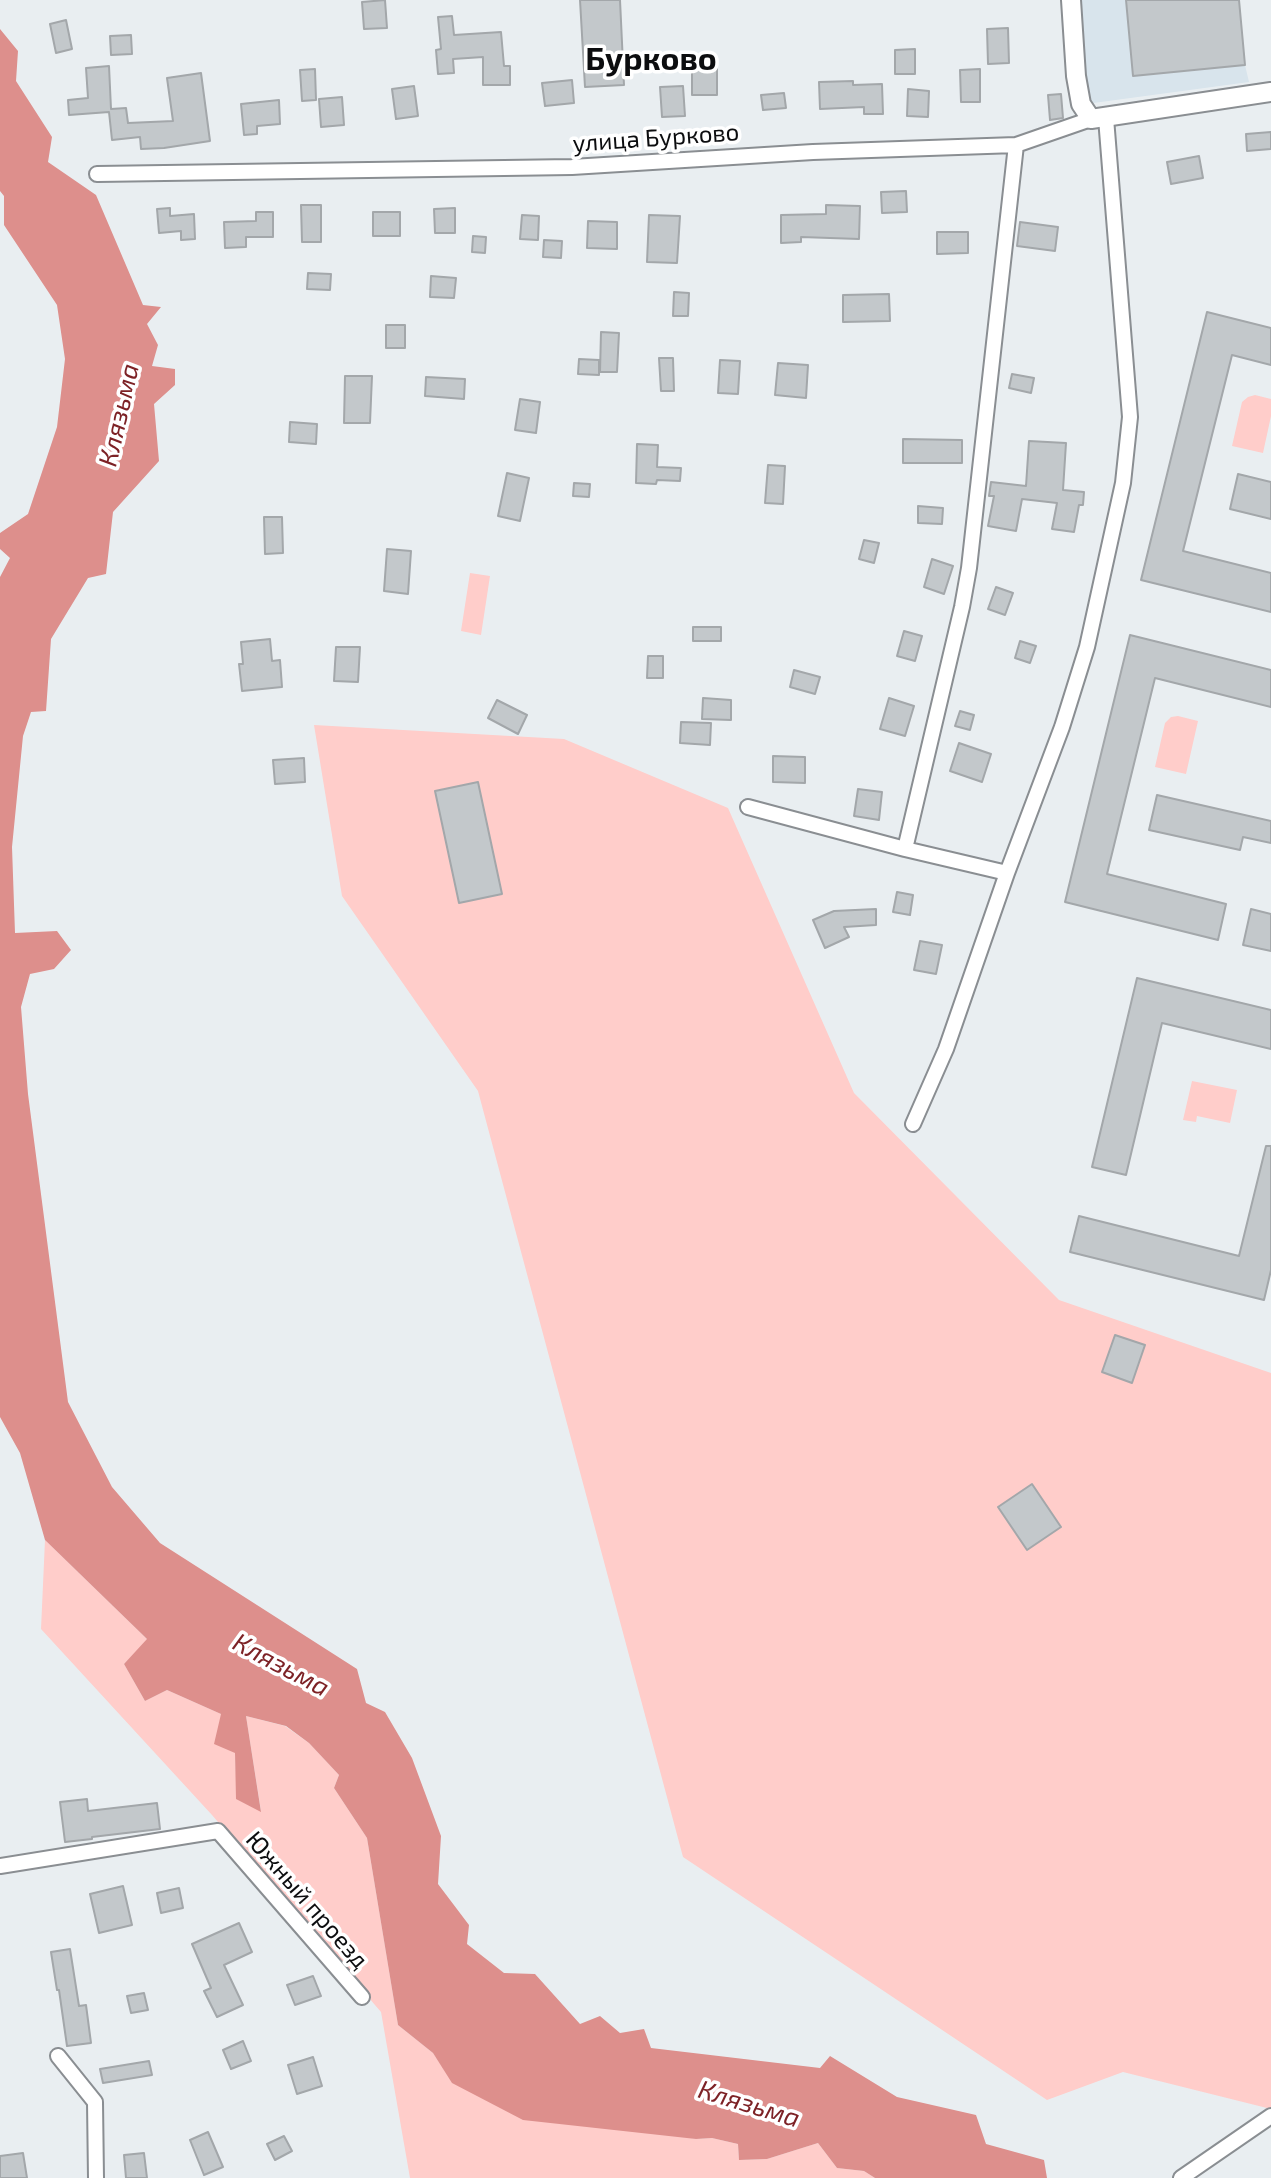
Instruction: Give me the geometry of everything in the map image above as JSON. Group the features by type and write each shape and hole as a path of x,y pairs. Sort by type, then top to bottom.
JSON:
{"street":[{"path":"913,1124 946,1049 1062,727 1087,647 1123,483 1130,417 1098,118 1081,104 1071,0"},
{"path":"1098,118 1271,92"},
{"name":"улица Бурково","path":"97,174 572,167 813,152 1016,145 1098,118"},
{"path":"905,849 969,568 1016,145"},
{"path":"748,807 1007,873"},
{"name":"Южный проезд","path":"0,1866 218,1831 362,1997"},
{"path":"58,2056 95,2102 96,2178"},
{"path":"1181,2178 1271,2116"}],"shaded area":[{"path":"1076,0 1239,0 1249,82 1086,104"},
{"path":"1255,395 1271,399 1271,416 1263,453 1232,446 1242,402"},
{"path":"470,573 490,576 481,635 461,631"},
{"path":"1171,717 1198,721 1186,774 1155,767 1165,723"},
{"path":"314,725 564,739 728,808 854,1093 1059,1300 1271,1373 1271,2109 1123,2072 1047,2100 683,1857 478,1091 342,896"},
{"path":"1192,1081 1237,1090 1230,1123 1197,1116 1196,1122 1183,1120"},
{"path":"45,1540 148,1640 124,1664 145,1701 167,1690 221,1714 235,1753 237,1799 261,1811 246,1716 285,1726 309,1743 339,1775 334,1788 367,1838 398,2025 433,2053 453,2083 696,2139 712,2138 738,2144 739,2160 767,2159 818,2143 837,2168 864,2171 875,2178 410,2178 381,2012 212,1815 41,1629"}],"water":[{"name":"Клязьма","path":"0,29 18,51 16,81 52,137 48,162 96,195 143,305 161,307 147,324 158,345 152,366 175,369 175,385 154,404 159,461 113,512 106,574 88,578 51,639 46,711 31,712 23,736 12,847 15,933 57,931 71,950 54,969 30,974 21,1007 28,1094 68,1402 112,1487 160,1543 357,1669 366,1703 385,1712 412,1758 441,1836 438,1884 469,1925 467,1944 504,1973 535,1974 580,2024 600,2016 620,2033 644,2029 651,2048 820,2068 830,2056 897,2097 976,2115 986,2144 1044,2160 1047,2178 875,2178 864,2171 837,2168 818,2143 767,2159 739,2160 738,2144 712,2138 696,2139 523,2120 452,2083 433,2053 398,2025 367,1838 334,1788 339,1775 309,1743 286,1726 246,1716 261,1812 236,1799 235,1753 214,1744 221,1714 167,1690 145,1701 124,1664 147,1639 45,1540 20,1453 0,1417 0,577 10,558 0,549 0,533 28,514 57,427 65,359 57,305 4,225 4,196 0,191"}],"building":[{"path":"385,0 387,28 364,29 362,2"},
{"path":"580,0 620,0 624,85 585,87"},
{"path":"1126,0 1239,0 1245,65 1133,76"},
{"path":"452,16 454,35 501,32 504,66 510,66 510,85 483,85 483,57 453,59 454,73 438,74 436,50 441,49 438,17"},
{"path":"66,20 72,49 56,53 50,24"},
{"path":"1008,28 1009,63 988,64 987,29"},
{"path":"131,35 132,54 111,55 110,36"},
{"path":"915,49 915,74 895,74 895,50"},
{"path":"109,66 111,109 126,108 128,123 173,121 167,78 201,73 210,141 141,149 140,137 112,140 109,112 69,115 68,100 88,98 86,68"},
{"path":"692,67 717,67 717,95 692,95"},
{"path":"315,69 316,100 302,101 300,70"},
{"path":"980,69 980,102 961,102 960,70"},
{"path":"572,80 574,103 545,106 542,83"},
{"path":"853,81 853,85 882,84 883,114 864,114 864,107 820,109 819,82"},
{"path":"414,86 418,116 396,119 392,89"},
{"path":"683,86 685,116 662,117 660,87"},
{"path":"908,89 929,91 928,117 907,116"},
{"path":"784,93 786,108 763,110 761,95"},
{"path":"1061,94 1063,118 1050,120 1048,95"},
{"path":"342,97 344,125 321,127 319,99"},
{"path":"279,100 280,124 257,126 257,134 244,135 241,104"},
{"path":"1271,132 1271,149 1247,151 1246,134"},
{"path":"1199,156 1203,178 1171,184 1167,162"},
{"path":"906,191 907,212 882,213 881,192"},
{"path":"301,205 321,205 321,242 302,242"},
{"path":"826,205 860,206 859,239 801,237 801,242 781,243 781,215 826,214"},
{"path":"170,208 170,216 194,214 195,239 181,240 181,231 159,233 157,209"},
{"path":"455,208 455,233 435,233 434,209"},
{"path":"256,212 273,212 273,237 246,237 246,247 225,248 224,222 256,221"},
{"path":"373,212 400,212 400,236 373,236"},
{"path":"522,215 539,216 538,240 520,239"},
{"path":"649,215 680,216 677,263 647,262"},
{"path":"588,221 617,222 617,249 587,248"},
{"path":"1020,222 1058,227 1055,251 1017,246"},
{"path":"937,232 968,232 968,253 937,254"},
{"path":"473,236 486,237 485,253 472,252"},
{"path":"544,240 562,241 561,258 543,257"},
{"path":"308,273 331,274 330,290 307,289"},
{"path":"431,276 456,278 454,298 430,297"},
{"path":"674,292 689,293 688,316 673,316"},
{"path":"889,294 890,321 843,322 843,295"},
{"path":"1207,312 1271,328 1271,365 1232,355 1183,551 1271,573 1271,612 1141,580"},
{"path":"386,325 405,325 405,348 386,348"},
{"path":"601,332 619,333 617,372 600,372"},
{"path":"659,358 673,358 674,391 661,391"},
{"path":"579,359 599,360 599,375 578,374"},
{"path":"720,360 740,361 738,394 718,393"},
{"path":"778,363 808,365 806,398 775,395"},
{"path":"1012,374 1034,378 1031,393 1009,388"},
{"path":"345,376 372,376 370,423 344,423"},
{"path":"426,377 465,379 464,399 425,396"},
{"path":"520,399 540,402 536,433 515,430"},
{"path":"290,422 317,424 316,444 289,442"},
{"path":"903,439 962,440 962,463 903,463"},
{"path":"1029,441 1066,443 1063,490 1084,492 1074,532 1052,529 1057,503 1022,499 1016,531 988,526 994,496 989,496 991,482 1026,486"},
{"path":"637,444 658,445 657,467 681,468 680,481 636,483"},
{"path":"768,465 785,466 783,504 765,503"},
{"path":"507,473 529,478 520,521 498,516"},
{"path":"1238,474 1271,482 1271,519 1230,509"},
{"path":"574,483 590,484 589,497 573,496"},
{"path":"918,506 943,508 942,524 918,523"},
{"path":"264,517 282,517 283,553 265,554"},
{"path":"864,540 879,543 874,563 859,559"},
{"path":"387,549 411,551 408,594 384,591"},
{"path":"932,559 953,566 944,594 924,587"},
{"path":"996,587 1013,593 1005,615 988,609"},
{"path":"693,627 721,627 721,641 693,641"},
{"path":"904,631 922,636 915,661 897,656"},
{"path":"1130,635 1271,670 1271,707 1155,678 1107,874 1226,904 1218,940 1065,902"},
{"path":"270,639 272,661 280,660 282,687 242,691 239,664 243,664 241,642"},
{"path":"1020,641 1036,646 1030,663 1015,658"},
{"path":"336,647 360,647 358,682 334,681"},
{"path":"648,656 663,656 663,678 647,678"},
{"path":"794,670 820,677 815,694 790,687"},
{"path":"703,698 731,700 731,720 702,719"},
{"path":"889,698 914,706 905,736 880,729"},
{"path":"497,700 527,715 518,734 488,718"},
{"path":"960,711 974,715 970,730 955,726"},
{"path":"681,722 711,723 710,745 680,743"},
{"path":"959,743 991,754 982,782 950,771"},
{"path":"773,756 805,757 805,783 773,782"},
{"path":"304,758 305,782 275,784 273,760"},
{"path":"478,782 502,894 459,903 435,791"},
{"path":"858,789 882,792 879,820 854,816"},
{"path":"1157,795 1271,821 1271,843 1243,837 1240,850 1149,830"},
{"path":"897,892 913,895 910,915 893,912"},
{"path":"876,909 876,925 844,927 849,937 825,948 813,920 834,911"},
{"path":"1251,909 1271,914 1271,951 1243,945"},
{"path":"920,941 942,945 936,974 914,970"},
{"path":"1137,978 1271,1010 1271,1049 1162,1023 1126,1175 1092,1167"},
{"path":"1266,1146 1271,1146 1271,1270 1264,1300 1070,1252 1079,1216 1239,1256"},
{"path":"1115,1335 1145,1345 1132,1383 1102,1372"},
{"path":"1032,1484 1061,1527 1027,1550 998,1507"},
{"path":"87,1799 88,1811 157,1803 160,1829 65,1842 60,1802"},
{"path":"123,1886 132,1925 99,1933 90,1894"},
{"path":"179,1888 183,1908 161,1913 157,1893"},
{"path":"239,1923 252,1952 224,1965 243,2005 217,2017 204,1991 211,1988 192,1944"},
{"path":"70,1949 79,2006 86,2005 91,2043 67,2046 51,1952"},
{"path":"313,1976 321,1996 295,2005 287,1985"},
{"path":"144,1993 148,2010 131,2013 127,1996"},
{"path":"243,2041 251,2061 231,2069 223,2050"},
{"path":"313,2057 322,2086 297,2094 288,2065"},
{"path":"149,2061 152,2075 103,2083 100,2069"},
{"path":"208,2132 223,2167 204,2175 190,2140"},
{"path":"284,2136 292,2151 275,2160 267,2144"},
{"path":"23,2153 27,2178 0,2178 0,2156"},
{"path":"144,2153 147,2178 126,2178 124,2155"}],"district":[{"name":"Бурково","path":"651,59"}]}
